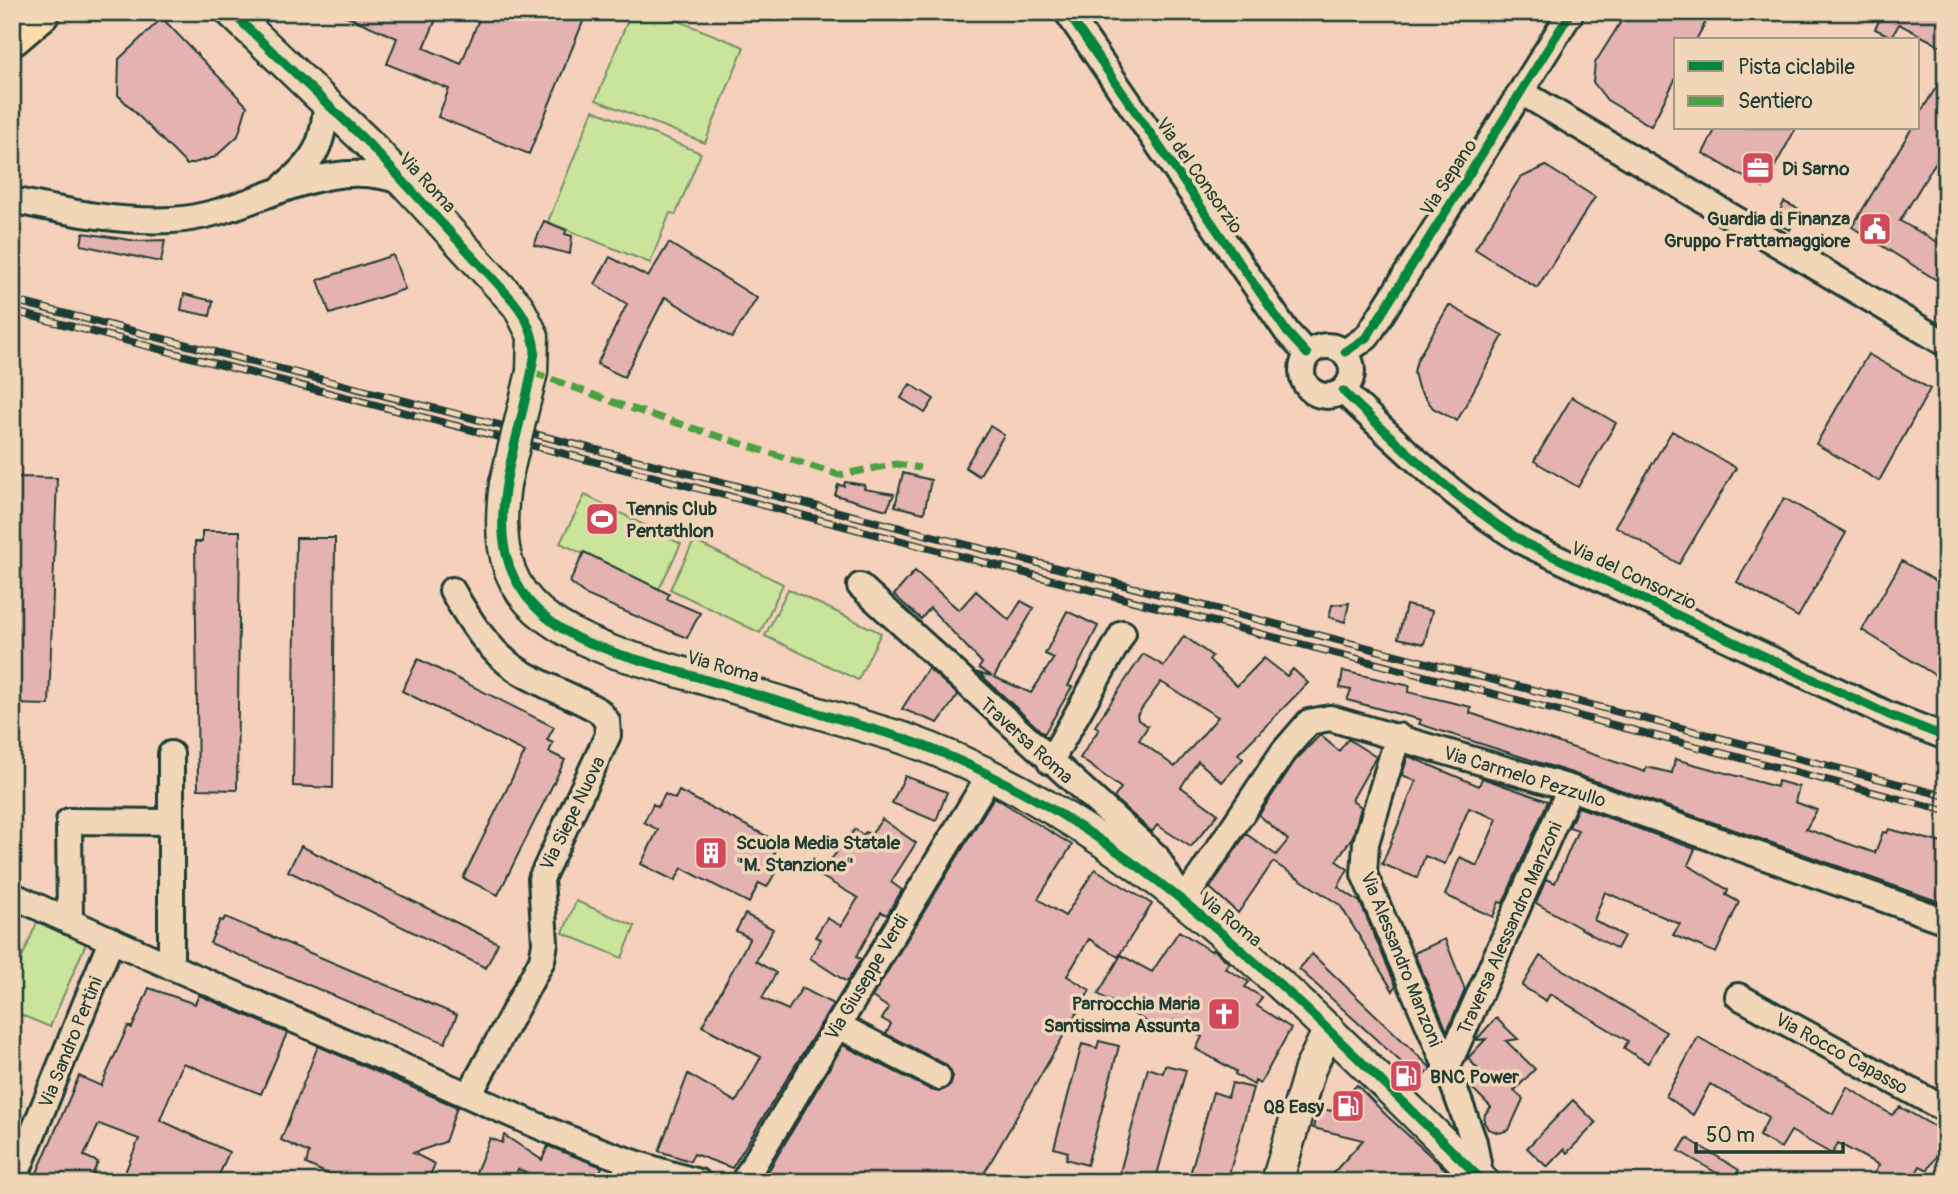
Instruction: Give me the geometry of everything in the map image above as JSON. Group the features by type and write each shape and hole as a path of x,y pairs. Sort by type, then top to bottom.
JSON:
{"highway":[{"path":"12,36 40,12"}],"street":[{"name":"Via Roma","path":"231,12 368,143 518,306 533,336 532,372 505,484 500,521 507,565 523,594 536,609 573,636 616,653 903,738 991,773 1062,815 1183,902 1329,1029 1483,1180"},
{"name":"Via del Consorzio","path":"1067,12 1287,332 1307,354"},
{"name":"Via Sepano","path":"1345,352 1367,337 1523,93 1571,12"},
{"path":"1523,93 1946,344"},
{"path":"282,188 314,157 325,134 327,103"},
{"path":"12,200 124,219 173,220 225,211 282,188 319,177 343,165 368,143"},
{"path":"319,177 362,173 405,183"},
{"path":"1321,345 1338,347 1345,352 1350,359 1352,377 1343,391 1327,396 1312,391 1302,378 1303,362 1307,354 1321,345"},
{"name":"Via del Consorzio","path":"1343,391 1427,473 1492,523 1527,544 1889,715 1946,737"},
{"name":"Traversa Roma","path":"860,586 1156,856 1183,902"},
{"name":"Via Siepe Nuova","path":"452,590 466,615 499,656 518,670 598,711 607,721 608,735 541,879 545,943 541,960 469,1095"},
{"path":"1050,762 1123,633"},
{"name":"Via Carmelo Pezzullo","path":"1183,902 1283,752 1309,722 1330,718 1570,788 1946,921"},
{"name":"Via Alessandro Manzoni","path":"1398,737 1366,843 1364,874 1447,1068 1474,1142 1483,1180"},
{"path":"171,754 169,822 172,967"},
{"name":"Via Giuseppe Verdi","path":"743,1182 991,773"},
{"name":"Traversa Alessandro Manzoni","path":"1447,1068 1570,788"},
{"path":"70,922 69,821 169,822"},
{"path":"12,895 111,941 469,1095 626,1172 699,1182"},
{"name":"Via Sandro Pertini","path":"13,1182 111,941"},
{"name":"Via Rocco Capasso","path":"1738,996 1946,1110"},
{"path":"837,1025 938,1077"},
{"path":"1277,1182 1310,1069 1329,1029"}],"green space":[{"path":"631,12 656,12 744,47 705,143 596,100"},
{"path":"593,110 701,153 676,214 670,213 650,263 548,222"},
{"name":"Tennis Club Pentathlon","path":"585,495 681,544 659,589 560,543"},
{"path":"694,541 783,584 760,633 670,589"},
{"path":"788,589 881,633 858,680 765,636"},
{"path":"576,901 635,926 622,958 563,933"},
{"path":"38,920 87,941 50,1027 12,1011 12,981"}],"building":[{"path":"337,12 439,12 424,48 461,64 482,12 587,12 529,154 438,117 449,89 387,64 397,38"},
{"path":"1627,12 1711,12 1697,38 1674,38 1674,82 1651,126 1607,100 1593,82 1595,63"},
{"path":"1876,12 1946,12 1946,49 1899,24 1892,37 1875,29 1882,15"},
{"path":"162,18 247,106 238,136 215,157 187,165 118,95 119,59"},
{"path":"1946,71 1946,145 1900,221 1946,247 1946,286 1852,227 1911,130 1920,130 1920,114"},
{"path":"1715,130 1795,130 1763,188 1703,153"},
{"path":"1546,166 1595,197 1537,288 1475,249 1520,178"},
{"path":"1784,202 1799,209 1790,230 1774,223"},
{"path":"544,221 566,230 565,234 572,236 570,254 534,245"},
{"path":"83,233 137,241 165,240 161,262 81,245"},
{"path":"669,243 757,298 732,338 665,297 624,377 597,364 627,304 595,284 610,257 648,277"},
{"path":"393,255 405,289 330,314 318,280"},
{"path":"184,294 213,301 210,316 181,310"},
{"path":"1449,305 1503,336 1457,421 1433,408 1418,388 1414,372 1417,360"},
{"path":"1868,354 1930,389 1879,481 1816,444"},
{"path":"910,384 934,399 925,413 901,398"},
{"path":"1572,397 1616,423 1578,487 1534,461"},
{"path":"990,426 1004,435 979,476 965,467"},
{"path":"1672,431 1736,468 1679,564 1615,526"},
{"path":"903,473 931,480 924,513 895,506"},
{"path":"16,477 57,478 49,705 12,704"},
{"path":"845,482 865,485 864,489 894,494 887,510 835,495 838,485 844,486"},
{"path":"1784,498 1846,533 1798,617 1737,582"},
{"path":"202,531 240,531 237,790 198,789 195,542 202,542"},
{"path":"296,538 335,538 333,788 293,786"},
{"path":"584,552 669,594 667,599 700,613 687,638 586,595 570,582"},
{"path":"1902,561 1946,587 1946,678 1935,675 1862,630"},
{"path":"915,571 959,610 976,591 1009,620 1021,601 1034,608 994,677 1031,693 1054,658 1045,654 1067,611 1098,626 1068,686 1072,687 1044,734 979,673 992,676 979,668 982,663 930,608 921,619 894,595"},
{"path":"1349,603 1345,622 1329,617 1332,605"},
{"path":"1406,605 1432,611 1424,644 1398,638"},
{"path":"1184,636 1212,656 1209,660 1237,686 1264,658 1287,676 1293,669 1308,683 1238,754 1243,759 1222,782 1198,761 1181,787 1218,814 1191,847 1157,825 1152,832 1114,798 1121,788 1080,758 1099,729 1095,726 1143,654 1164,666","holes":["1161,682 1218,717 1175,767 1139,740 1148,726 1138,720 1137,715"]},
{"path":"418,659 554,727 547,740 553,743 549,752 565,760 498,895 463,878 525,752 402,691"},
{"path":"928,668 958,695 938,723 902,709"},
{"path":"1343,671 1410,686 1408,692 1471,707 1470,713 1645,772 1646,767 1672,773 1675,759 1777,787 1778,781 1799,787 1795,802 1817,810 1806,829 1875,853 1883,832 1887,833 1889,829 1946,844 1946,904 1575,774 1419,724 1421,720 1347,700 1351,690 1340,688"},
{"path":"1320,735 1339,751 1348,739 1376,757 1352,800 1361,807 1353,836 1336,861 1348,869 1338,887 1360,902 1396,986 1393,991 1340,905 1273,862 1238,913 1210,888 1246,834 1276,855 1288,840 1259,815 1295,761"},
{"path":"1408,756 1479,786 1482,778 1548,801 1503,903 1499,902 1493,917 1445,895 1460,857 1477,866 1497,819 1469,808 1445,864 1425,856 1417,878 1382,864 1416,781 1402,775"},
{"path":"905,776 947,792 936,821 892,803"},
{"name":"Scuola Media Statale \"M. Stanzione\"","path":"679,791 780,843 769,863 778,868 767,887 759,883 749,903 682,868 675,881 641,864 658,830 644,822 653,804 658,807 665,794 675,799"},
{"path":"994,797 1072,845 1038,899 1065,916 1095,869 1152,904 1118,957 1089,939 1067,976 1090,990 979,1182 762,1182 843,1045 931,1090 939,1092 951,1084 953,1076 945,1064 886,1034 891,1024 882,1019 889,1008 872,997"},
{"path":"1578,807 1695,849 1688,865 1728,890 1726,895 1739,902 1716,953 1673,935 1680,924 1605,892 1594,920 1624,936 1617,949 1536,903 1546,879 1555,883 1578,830 1569,827"},
{"path":"882,819 916,843 891,882 902,890 887,915 881,912 856,957 861,959 847,982 810,958 821,939 815,937 827,918 841,926 858,898 819,875 855,829 863,835 866,832 871,835"},
{"path":"301,846 498,943 486,968 288,871"},
{"path":"745,914 773,929 756,961 776,973 762,998 788,1010 802,988 833,1004 732,1168 694,1154 690,1161 659,1151 688,1074 736,1102 761,1057 702,1026 750,938 736,931"},
{"path":"225,917 457,1015 445,1043 210,943 220,920 223,921"},
{"path":"1179,931 1211,951 1213,949 1229,963 1225,968 1249,982 1245,987 1262,997 1257,1006 1291,1028 1260,1084 1255,1081 1254,1085 1235,1074 1236,1071 1196,1049 1202,1037 1173,1020 1165,1032 1098,994 1121,955 1152,972"},
{"path":"1445,939 1465,990 1447,1031 1414,953"},
{"path":"1312,954 1431,1068 1413,1088 1394,1069 1401,1062 1299,969"},
{"path":"1540,956 1666,1032 1648,1063 1624,1048 1628,1041 1550,994 1546,1001 1522,986"},
{"path":"149,988 195,1004 199,995 287,1033 261,1094 183,1063 160,1120 229,1152 216,1182 121,1182 139,1139 99,1124 84,1156 98,1162 89,1182 40,1182 42,1177 36,1175 79,1076 101,1086 128,1026 132,1028"},
{"path":"1496,1018 1518,1039 1506,1041 1535,1069 1514,1091 1523,1099 1509,1130 1499,1133 1488,1129 1484,1122 1485,1114 1491,1107 1471,1087 1483,1075 1468,1058 1486,1039 1476,1040"},
{"path":"1698,1037 1833,1114 1847,1087 1892,1115 1900,1107 1946,1133 1946,1139 1928,1170 1920,1166 1911,1182 1869,1182 1879,1165 1838,1143 1832,1154 1791,1131 1781,1148 1759,1136 1769,1117 1710,1084 1693,1115 1666,1096"},
{"path":"1099,1041 1119,1046 1087,1165 1066,1159 1068,1152 1054,1148 1082,1044 1097,1048"},
{"path":"318,1046 457,1107 445,1142 413,1153 435,1164 427,1182 345,1182 306,1164 309,1153 281,1140"},
{"path":"1165,1065 1186,1070 1155,1182 1132,1182 1133,1176 1120,1172 1148,1068 1163,1073"},
{"path":"1232,1083 1253,1088 1227,1182 1188,1182 1213,1092 1228,1097"},
{"path":"1357,1085 1459,1182 1325,1182 1363,1140 1313,1128 1318,1108 1331,1111"},
{"path":"1573,1100 1596,1123 1567,1153 1564,1149 1547,1167 1527,1148"},
{"path":"504,1135 542,1160 548,1146 602,1167 596,1182 545,1182 518,1169 514,1182 472,1182 490,1138 502,1143"},
{"path":"1687,1138 1739,1170 1732,1182 1679,1151"}],"railway":[{"path":"12,300 1946,796"},
{"path":"12,311 1946,811"}],"marked path":[{"path":"532,372 624,406 839,475 896,464 920,468"}],"cycle path":[{"path":"231,12 368,143 508,295 526,321 535,351 503,506 504,543 514,577 535,608 572,635 616,653 903,738 987,773 1067,818 1143,870 1216,928 1285,989 1484,1182"},
{"path":"1067,12 1287,332 1307,354"},
{"path":"1345,352 1367,337 1571,12"},
{"path":"1343,391 1453,492 1527,544 1889,715 1946,737"}],"place":[{"name":"Di Sarno","path":"1758,168"},
{"name":"Guardia di Finanza Gruppo Frattamaggiore","path":"1875,229"},
{"name":"Tennis Club Pentathlon","path":"602,519"},
{"name":"Scuola Media Statale \"M. Stanzione\"","path":"711,853"},
{"name":"Parrocchia Maria Santissima Assunta","path":"1224,1014"},
{"name":"BNC Power","path":"1406,1076"},
{"name":"Q8 Easy","path":"1348,1106"}]}
